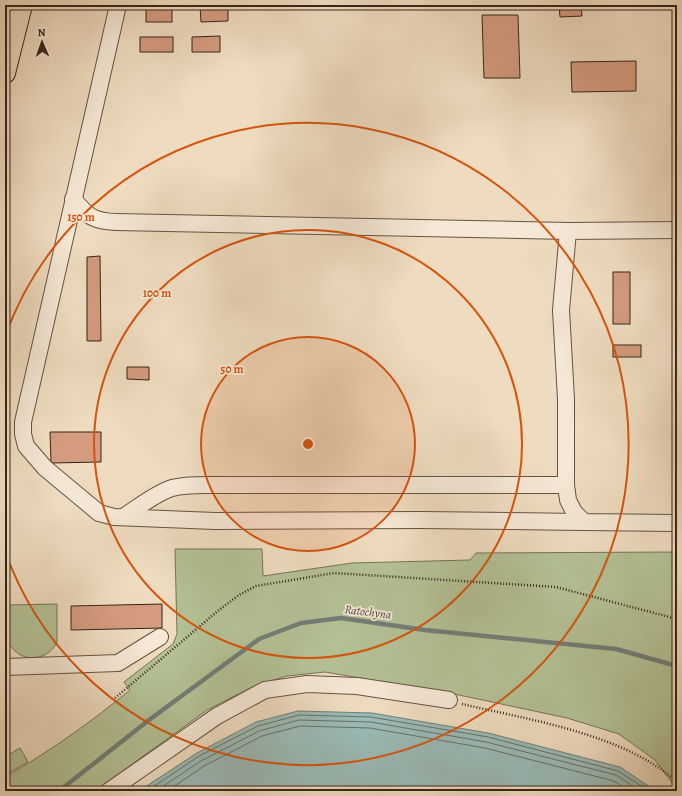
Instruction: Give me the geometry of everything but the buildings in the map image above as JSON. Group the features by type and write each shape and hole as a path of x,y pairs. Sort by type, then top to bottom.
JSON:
{"main road":[{"path":"5,73 22,5"}],"lane":[{"path":"118,5 23,422 23,434 26,446 45,468 99,513 114,517 215,521 421,520 677,524"},
{"path":"73,199 86,214 92,218 105,221 568,231 677,230"},
{"path":"568,231 561,310 566,399 566,485 568,500 574,512 584,522"},
{"path":"123,517 172,488 188,486 566,485"},
{"path":"5,667 118,663 160,637"},
{"path":"109,791 217,716 265,690 307,684 357,686 449,700"}],"path":[{"path":"115,698 219,610 256,586 334,573 556,587 677,618"},
{"path":"449,700 578,731 637,754 677,782"}],"green space":[{"path":"175,549 262,549 263,576 352,563 470,560 476,553 677,552 677,789 655,760 619,734 567,718 459,695 325,672 287,676 254,686 207,710 95,791 5,791 5,777 54,747 115,702 130,690 124,682 173,644 177,634"},
{"path":"57,604 57,643 52,649 43,655 31,658 20,655 15,651 8,640 7,605"},
{"path":"20,748 28,762 5,775 5,757"}],"water":[{"path":"298,711 372,713 488,733 620,767 656,791 142,791 142,789 197,753 256,722"}],"waterway":[{"name":"Ratochyna","path":"59,791 149,720 259,639 301,623 341,618 425,630 616,649 677,666"}]}
